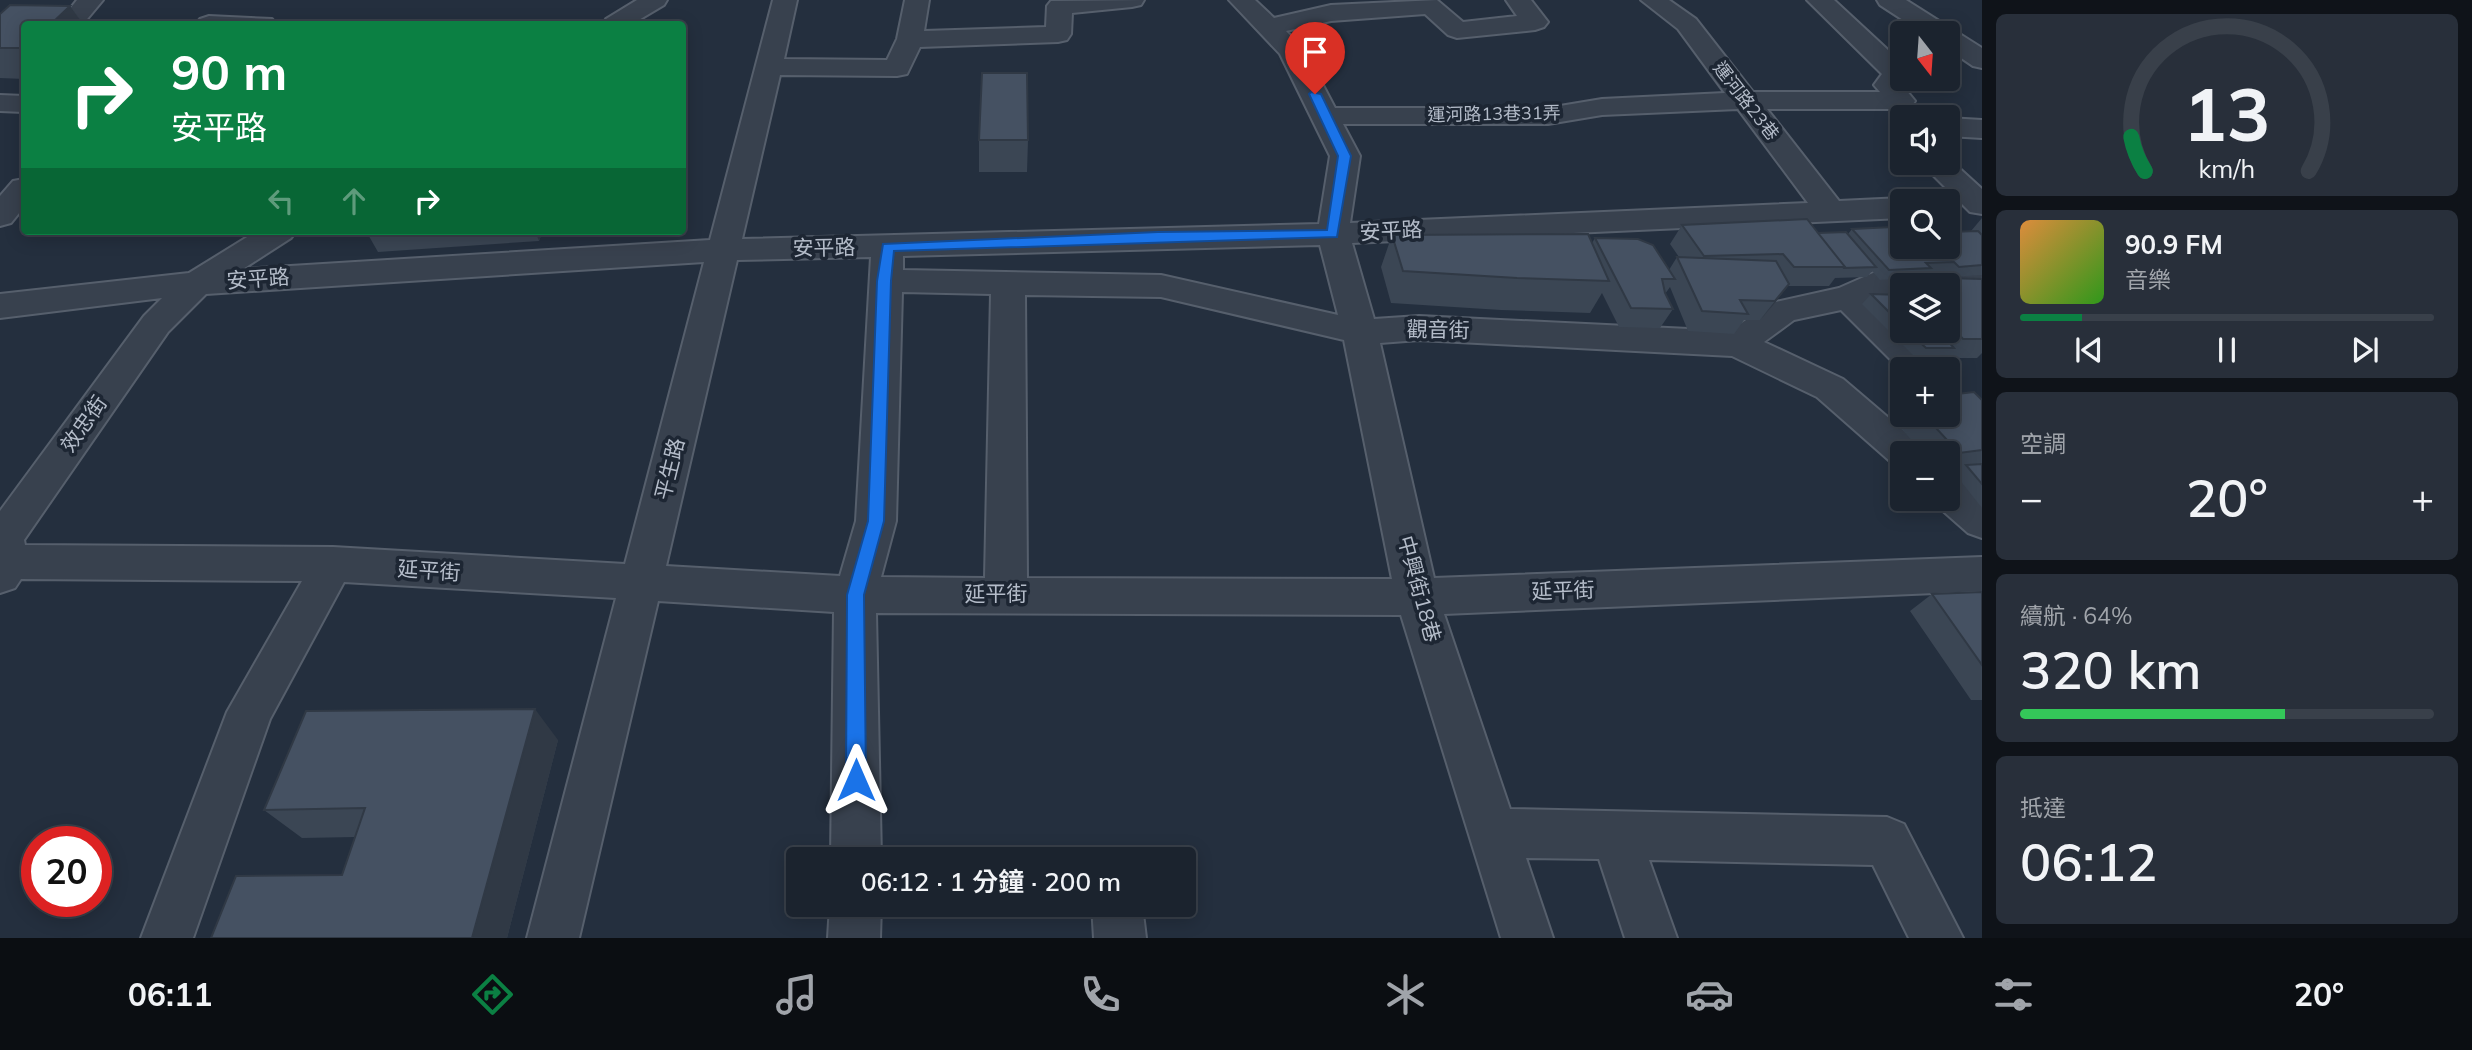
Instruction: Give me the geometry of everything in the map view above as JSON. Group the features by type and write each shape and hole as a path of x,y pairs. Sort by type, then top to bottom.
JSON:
{"street":[{"path":"73,21 91,0"},
{"path":"620,21 655,0"},
{"name":"平生路","path":"553,938 785,0"},
{"path":"769,67 897,68 909,38 917,0"},
{"path":"909,38 1058,34 1060,6 1132,0"},
{"path":"1241,0 1292,51 1345,156 1333,234"},
{"path":"1268,27 1331,13 1431,6 1457,30 1535,22 1518,0"},
{"name":"運河路23巷","path":"1653,0 1687,24 1830,210"},
{"path":"1819,0 1890,75"},
{"path":"1889,0 1921,21"},
{"path":"1960,47 1982,63"},
{"path":"1960,66 1982,63"},
{"name":"運河路13巷31弄","path":"1326,116 1548,116 1602,107 1905,91"},
{"path":"0,103 21,104"},
{"path":"1960,128 1982,129"},
{"path":"1949,175 1982,205"},
{"path":"0,179 21,180"},
{"path":"0,216 21,192"},
{"path":"1960,206 1982,205"},
{"name":"安平路","path":"0,306 197,283 723,250 886,264 1158,236 1333,234 1890,208"},
{"name":"中興街18巷","path":"1333,234 1360,332 1418,597 1527,938"},
{"path":"197,283 274,235"},
{"path":"1158,236 1161,286"},
{"path":"856,847 855,595 876,521 886,264"},
{"name":"觀音街","path":"886,264 1008,282 1161,286 1360,332 1419,328 1737,344"},
{"path":"1891,441 1830,388 1737,344 1783,310 1848,296 1873,284 1982,281"},
{"path":"1006,593 1008,282"},
{"name":"效忠街","path":"5,569 3,538 156,324 197,283"},
{"path":"1848,296 1910,357"},
{"path":"1960,503 1982,522"},
{"path":"167,938 250,712 333,564"},
{"name":"延平街","path":"5,569 333,564 855,595 1006,593 1418,597 1982,574"},
{"path":"1493,833 1887,841 1937,938"},
{"path":"1616,837 1651,938"},
{"path":"854,938 855,917"},
{"path":"1118,917 1120,938"}],"building":[{"path":"10,5 70,6 54,21 21,21 21,48 0,48 0,14"},
{"path":"982,73 1027,73 1028,140 979,140"},
{"path":"1807,219 1845,267 1794,267 1783,254 1704,256 1682,225"},
{"path":"1890,227 1890,259 1960,259 1960,232 1978,231 1982,235 1982,265 1959,267 1954,262 1926,263 1931,268 1889,270 1852,229"},
{"path":"1846,232 1876,267 1843,268 1845,267 1818,233"},
{"path":"1588,234 1609,281 1403,271 1392,235"},
{"path":"1595,238 1638,239 1653,245 1675,279 1662,279 1673,309 1631,308"},
{"path":"1677,257 1776,261 1789,284 1775,301 1740,300 1748,314 1702,311"},
{"path":"1960,278 1982,279 1982,339 1963,339 1960,336"},
{"path":"1871,294 1890,295 1890,313"},
{"path":"1921,343 1950,343 1954,348 1926,348"},
{"path":"1974,392 1982,400 1982,450 1960,453 1960,441 1948,441 1935,427 1960,427 1960,394"},
{"path":"1982,464 1982,484 1966,465"},
{"path":"1982,592 1982,665 1932,594"},
{"path":"535,709 472,938 211,938 236,876 342,875 365,808 264,810 306,711"}],"route":[{"path":"856,780 855,595 876,521 884,281 888,247 1158,236 1333,234 1345,156 1315,94"}]}
